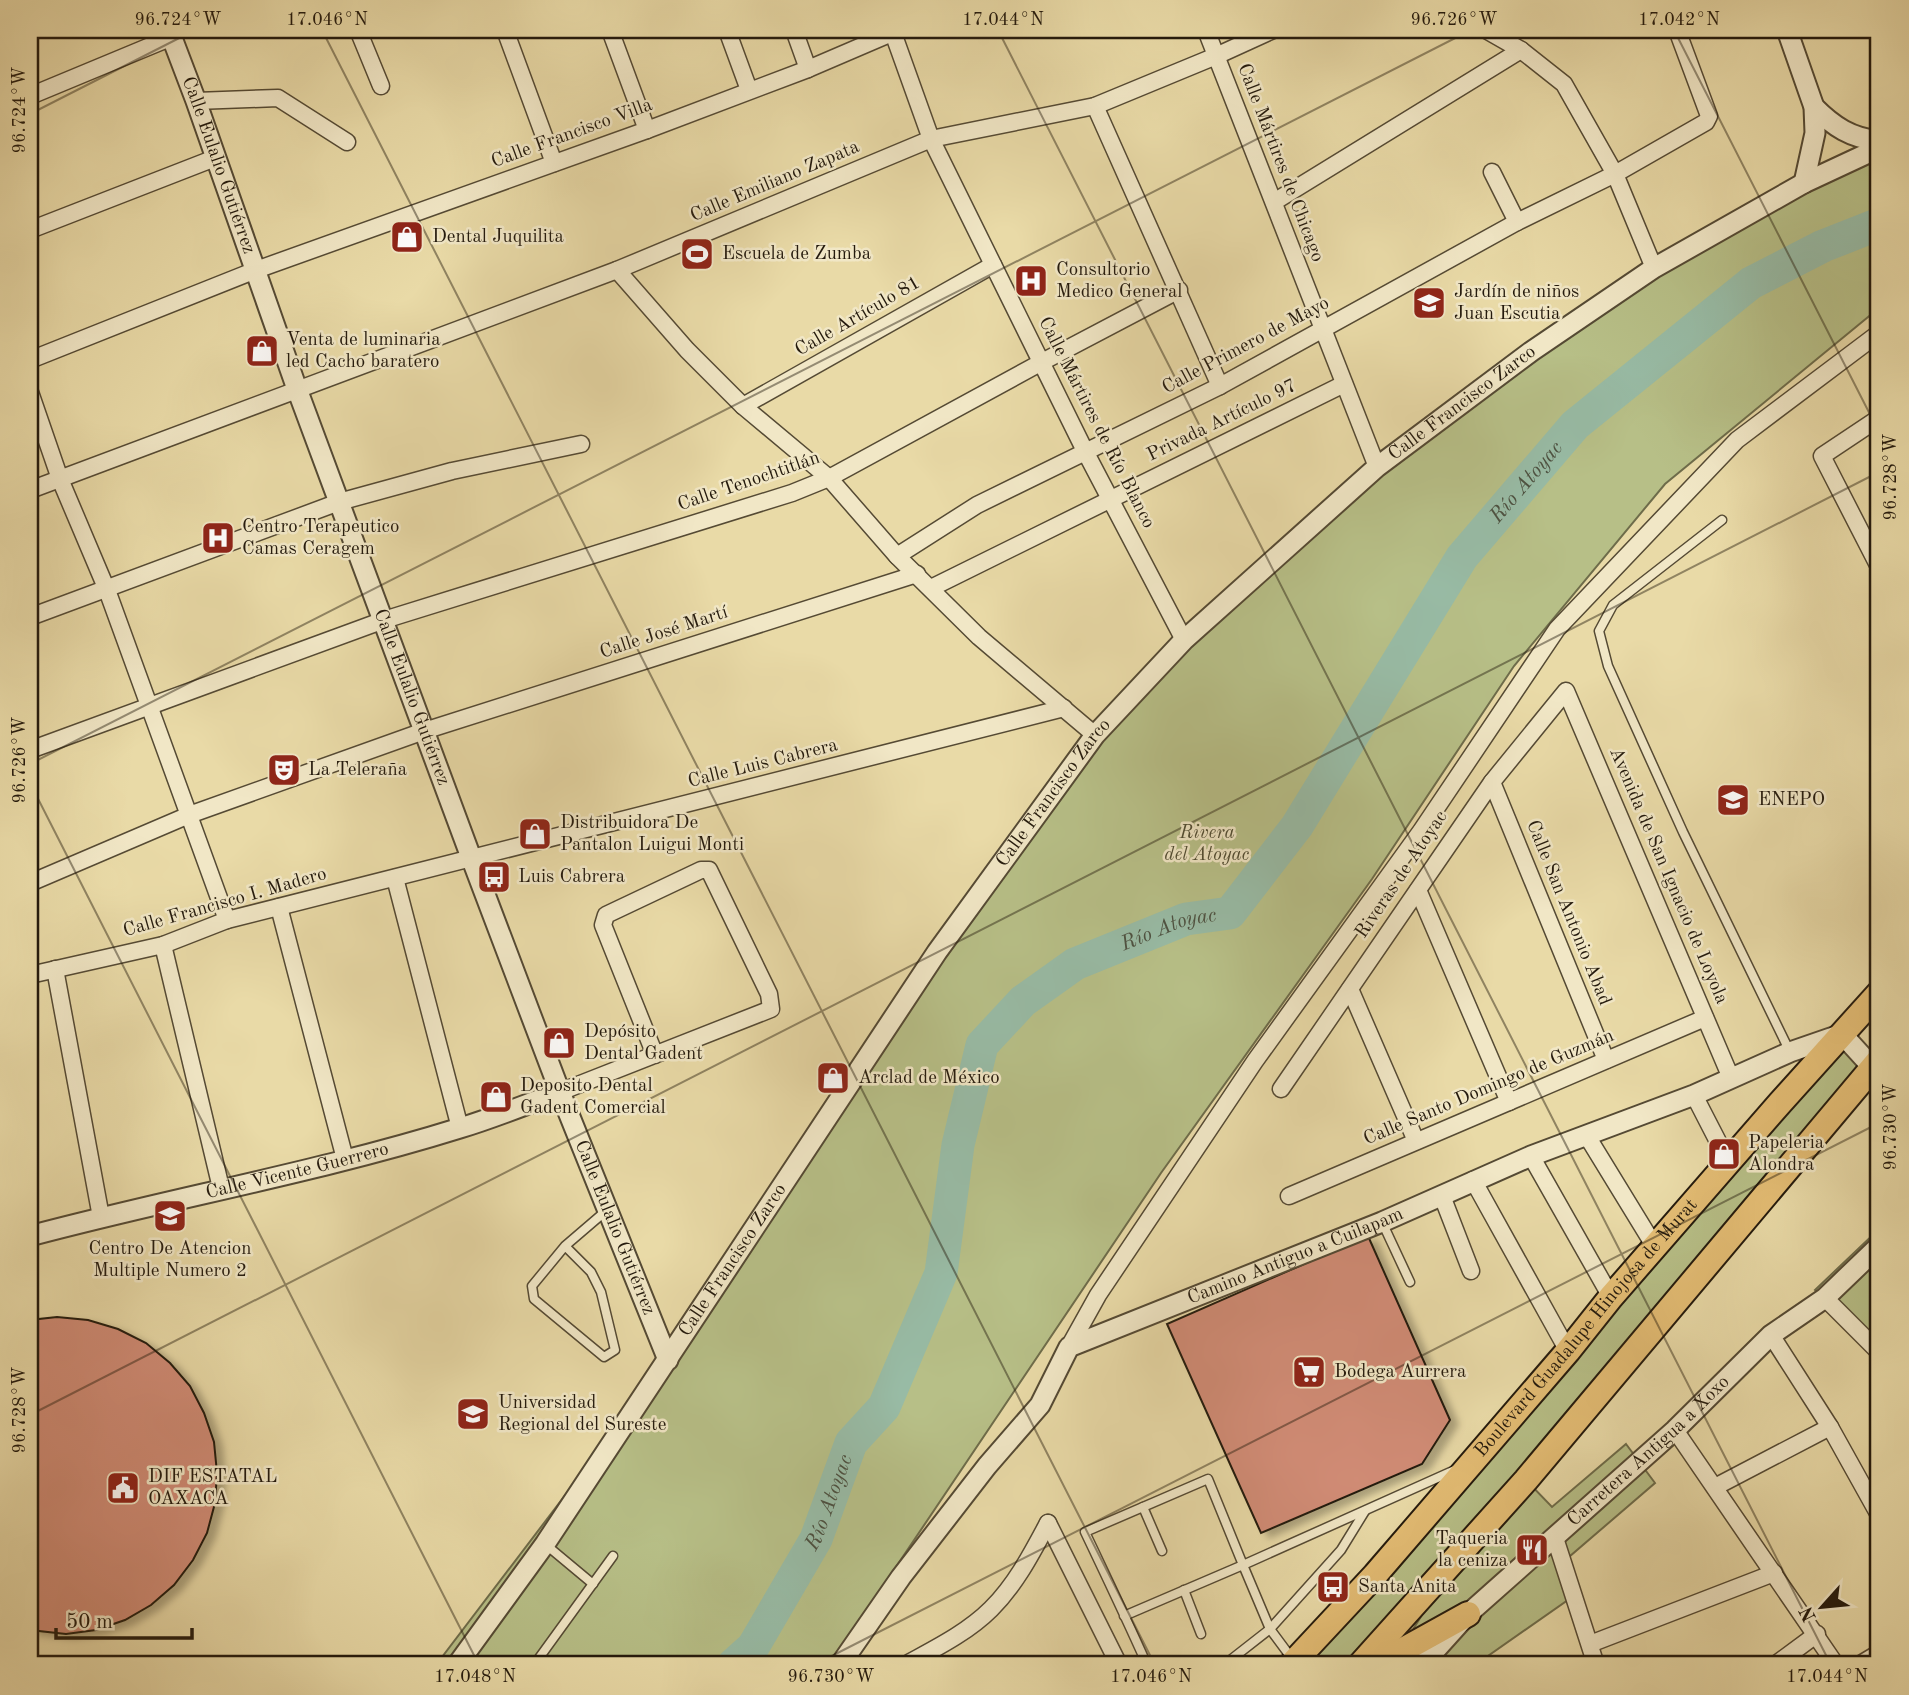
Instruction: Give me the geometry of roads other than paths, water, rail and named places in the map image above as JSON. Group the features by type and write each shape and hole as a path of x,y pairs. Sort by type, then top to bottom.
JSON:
{"main road":[{"name":"Boulevard Guadalupe Hinojosa de Murat","path":"1294,1664 1376,1575 1611,1297 1879,993"},
{"path":"1360,1665 1545,1457 1876,1064"},
{"path":"1376,1665 1468,1614"}],"street":[{"path":"358,30 381,86"},
{"path":"505,30 554,163"},
{"path":"610,30 647,130"},
{"path":"727,30 749,90"},
{"path":"794,30 808,69"},
{"name":"Calle Mártires de Chicago","path":"1206,30 1377,467"},
{"name":"Calle Emiliano Zapata","path":"30,490 617,270 931,139 1095,106 1273,30"},
{"path":"1486,30 1521,50 1564,84 1615,174 1654,268"},
{"name":"Calle Primero de Mayo","path":"897,556 977,505 1220,386 1517,222 1615,174 1706,122 1709,116 1677,30"},
{"path":"1787,30 1814,107 1814,142 1804,183"},
{"name":"Calle Francisco Villa","path":"30,360 256,270 647,130 808,69 894,31"},
{"name":"Calle Mártires de Río Blanco","path":"894,31 931,139 1086,453 1184,640"},
{"path":"30,96 174,32"},
{"name":"Calle Eulalio Gutiérrez","path":"174,32 215,158 297,389 424,731 560,1092 668,1360"},
{"path":"1274,202 1521,50"},
{"path":"196,101 278,98 347,142"},
{"path":"1095,106 1220,386"},
{"path":"1814,107 1843,132 1860,139 1879,141"},
{"name":"Calle Francisco Zarco","path":"457,1665 545,1544 937,952 1095,735 1184,640 1377,467 1532,351 1654,268 1804,183 1879,148"},
{"path":"30,230 215,158"},
{"path":"1492,172 1517,222"},
{"name":"Calle Artículo 81","path":"743,406 993,265"},
{"path":"617,270 687,350 743,406 829,478 897,556 979,637 1095,735"},
{"name":"Calle Tenochtitlán","path":"30,750 384,620 792,493 829,478 1179,290"},
{"path":"840,1665 901,1577 979,1476 1040,1405 1098,1295 1255,1061 1413,842 1557,629 1737,440 1879,333"},
{"name":"Privada Artículo 97","path":"930,588 1344,384"},
{"path":"30,392 60,479 107,590 227,920"},
{"path":"1879,418 1822,456 1879,567"},
{"path":"30,617 339,502 452,471 580,444"},
{"name":"Calle José Martí","path":"30,883 189,815 424,731 917,574"},
{"name":"Riveras de Atoyac","path":"1280,1090 1492,782 1566,691"},
{"name":"Avenida de San Ignacio de Loyola","path":"1566,691 1731,1078"},
{"name":"Calle Luis Cabrera","path":"472,860 1064,708"},
{"name":"Calle San Antonio Abad","path":"1492,782 1606,1060"},
{"name":"Calle Francisco I. Madero","path":"30,975 163,945 227,920 472,860"},
{"path":"560,1092 655,1055 771,1009 769,994 709,870 701,870 606,915 603,925 655,1055"},
{"path":"395,878 460,1128"},
{"path":"1418,890 1509,1102"},
{"path":"279,907 345,1159"},
{"path":"163,945 221,1188"},
{"path":"55,969 102,1217"},
{"path":"1350,989 1416,1141"},
{"name":"Calle Santo Domingo de Guzmán","path":"1289,1196 1705,1018"},
{"path":"1842,1034 1876,1064"},
{"name":"Camino Antiguo a Cuilapam","path":"1069,1347 1382,1222 1531,1156 1694,1095 1790,1052 1842,1034"},
{"name":"Calle Vicente Guerrero","path":"30,1236 460,1128 560,1092"},
{"path":"1694,1095 1729,1163"},
{"path":"1587,1136 1655,1247"},
{"path":"1531,1156 1611,1297"},
{"path":"1474,1180 1568,1351"},
{"path":"1442,1196 1471,1271"},
{"name":"Carretera Antigua a Xoxo","path":"1422,1665 1468,1614 1675,1430 1770,1335 1825,1298 1879,1246"},
{"path":"1825,1298 1879,1352"},
{"path":"1770,1335 1830,1427 1879,1516"},
{"path":"1715,1487 1830,1427"},
{"path":"1675,1430 1836,1665"},
{"path":"905,1665 960,1634 991,1609 1025,1566 1048,1523 1119,1665"},
{"path":"1555,1538 1596,1665"},
{"path":"1590,1644 1774,1573"},
{"path":"1775,1665 1817,1634"},
{"path":"1859,1665 1879,1653"}],"lane":[{"path":"1722,520 1613,605 1599,631 1608,666 1672,808 1790,1052"},
{"path":"565,1246 591,1272 601,1292 615,1350 604,1357 534,1299 532,1286 565,1246 608,1209"},
{"path":"1382,1222 1410,1282"},
{"path":"1124,1616 1474,1462"},
{"path":"1147,1665 1085,1532 1208,1479 1270,1629 1294,1664"},
{"path":"1143,1507 1162,1551"},
{"path":"1224,1665 1270,1629 1341,1550 1365,1511"},
{"path":"545,1544 593,1584"},
{"path":"534,1665 613,1556"},
{"path":"1184,1590 1201,1634"}],"waterway":[{"name":"Río Atoyac","path":"733,1665 753,1647 816,1539 851,1443 884,1407 941,1273 958,1145 982,1045 1023,1001 1075,964 1186,919 1230,913 1297,826 1462,557 1575,425 1751,283 1823,246 1879,224"}],"place":[{"name":"Dental Juquilita","path":"407,237"},
{"name":"Escuela de Zumba","path":"697,254"},
{"name":"Consultorio Medico General","path":"1031,281"},
{"name":"Jardín de niños Juan Escutia","path":"1429,303"},
{"name":"Venta de luminaria led Cacho baratero","path":"262,351"},
{"name":"Centro Terapeutico Camas Ceragem","path":"218,538"},
{"name":"La Teleraña","path":"284,770"},
{"name":"ENEPO","path":"1733,800"},
{"name":"Distribuidora De Pantalon Luigui Monti","path":"535,834"},
{"name":"Luis Cabrera","path":"494,877"},
{"name":"Depósito Dental Gadent","path":"559,1043"},
{"name":"Arclad de México","path":"833,1078"},
{"name":"Deposito Dental Gadent Comercial","path":"496,1097"},
{"name":"Papeleria Alondra","path":"1724,1154"},
{"name":"Centro De Atencion Multiple Numero 2","path":"170,1216"},
{"name":"Bodega Aurrera","path":"1309,1372"},
{"name":"Universidad Regional del Sureste","path":"473,1414"},
{"name":"DIF ESTATAL OAXACA","path":"123,1488"},
{"name":"Taqueria la ceniza","path":"1532,1550"},
{"name":"Santa Anita","path":"1333,1587"}],"park label":[{"name":"Rivera del Atoyac","path":"1207,844"}]}
